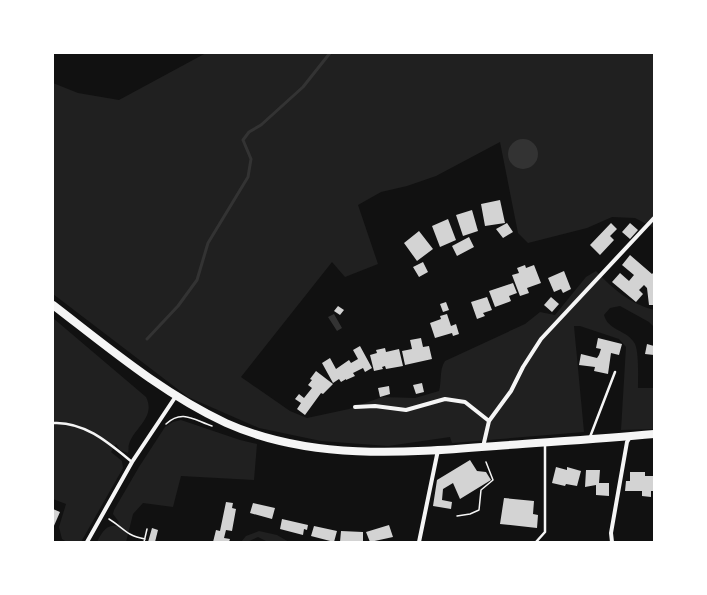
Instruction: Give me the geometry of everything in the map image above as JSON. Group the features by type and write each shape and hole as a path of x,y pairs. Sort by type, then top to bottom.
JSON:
{"main road":[{"path":"53,305 106,347 176,396 228,424 268,438 326,449 363,452 438,450 654,434"}],"street":[{"path":"483,447 489,421 511,391 523,367 541,338 654,218"},
{"path":"87,542 132,462 176,396"},
{"path":"355,407 375,406 406,410 445,399 464,402 489,421"},
{"path":"612,542 619,479 627,442 630,436"},
{"path":"419,542 438,450"}],"lane":[{"path":"589,440 615,372"},
{"path":"53,423 80,427 99,436 132,462"},
{"path":"536,542 545,532 545,443"}],"path":[{"path":"457,516 470,514 479,510 481,490 492,480 486,462"},
{"path":"102,514 120,526 128,534 145,539"},
{"path":"144,542 148,529"}],"shaded area":[{"path":"206,53 654,53 654,228 635,218 612,217 587,228 528,243 518,233 500,142 436,176 407,186 381,192 358,205 378,264 345,277 332,262 241,377 290,411 307,418 349,409 382,397 415,398 439,391 442,368 445,361 525,324 540,312 555,315 586,277 596,271 629,300 654,310 654,327 649,322 620,306 610,308 604,315 606,320 614,328 632,339 635,344 638,359 638,388 654,388 654,429 621,430 626,347 619,339 580,326 574,326 584,432 452,443 450,437 388,446 321,441 259,428 188,397 53,294 53,83 78,93 119,100"},
{"path":"523,139 534,143 538,154 534,165 523,169 512,165 508,154 512,143"},
{"path":"334,314 342,328 337,331 328,317"},
{"path":"53,318 146,397 148,404 147,416 132,438 128,453 120,450 116,444 111,452 122,461 123,468 81,542 67,542 62,539 59,527 66,504 53,499"},
{"path":"181,420 240,440 257,444 254,480 181,476 173,507 143,503 133,514 126,542 97,542 104,530 112,526 116,526 119,522 113,514 114,510 139,467 165,427 173,422"},
{"path":"259,531 277,535 289,542 268,542 258,537 247,542 241,542 246,536"}],"building":[{"path":"500,200 505,223 485,226 481,204"},
{"path":"472,210 478,231 463,236 456,215"},
{"path":"448,219 456,240 440,247 432,226"},
{"path":"507,223 513,232 503,238 496,229"},
{"path":"611,223 617,229 610,236 614,240 600,255 590,245"},
{"path":"630,223 638,230 630,239 622,232"},
{"path":"419,231 433,249 417,261 404,243"},
{"path":"469,237 474,247 457,256 452,246"},
{"path":"630,255 652,274 654,272 654,305 649,305 647,288 644,285 639,290 643,294 636,302 612,282 620,273 629,281 634,275 622,265"},
{"path":"423,262 428,272 419,277 413,267"},
{"path":"525,265 526,268 534,265 541,283 527,288 529,293 520,296 512,275 519,273 517,268"},
{"path":"564,271 571,289 563,293 561,289 554,292 548,278"},
{"path":"513,283 517,293 509,296 511,301 495,307 489,291"},
{"path":"487,297 492,310 483,313 485,316 477,319 471,302"},
{"path":"551,297 559,304 552,312 544,305"},
{"path":"446,302 449,310 443,312 440,304"},
{"path":"338,306 344,310 340,315 334,311"},
{"path":"447,314 451,326 456,324 459,334 453,336 452,333 435,338 430,323 441,319 440,316"},
{"path":"421,338 423,347 429,346 432,359 405,365 402,351 412,349 410,340"},
{"path":"598,338 622,344 619,355 611,353 608,374 594,371 595,367 579,365 581,354 597,358 601,349 596,348"},
{"path":"647,344 654,346 654,355 645,354"},
{"path":"360,346 372,368 365,372 363,368 353,373 355,376 341,382 339,379 333,383 322,363 330,358 336,369 349,360 351,363 358,359 353,350"},
{"path":"385,348 386,352 399,349 403,366 386,369 385,366 382,367 383,369 374,371 370,355 377,353 376,350"},
{"path":"316,371 333,384 323,394 321,393 305,415 297,409 301,403 295,399 299,394 304,398 312,388 308,385 312,380 310,379"},
{"path":"422,383 424,392 416,394 413,385"},
{"path":"389,386 390,394 380,397 378,388"},
{"path":"470,460 477,471 486,472 491,480 460,499 453,483 443,489 442,500 452,502 451,509 433,506 437,480"},
{"path":"556,467 567,470 567,467 581,471 577,486 566,484 565,486 552,483"},
{"path":"586,470 600,470 599,483 609,483 609,496 596,495 596,485 585,487"},
{"path":"630,472 645,472 645,476 654,476 654,491 651,491 651,497 642,496 642,491 625,491 626,481 630,481"},
{"path":"504,498 534,501 533,514 538,515 537,528 500,524"},
{"path":"226,502 233,503 232,508 236,509 232,531 226,530 224,538 230,539 229,542 213,542 216,530 220,531"},
{"path":"253,503 275,508 272,519 250,513"},
{"path":"53,509 60,512 53,528"},
{"path":"282,519 308,525 307,530 304,529 303,535 280,529"},
{"path":"389,525 393,537 370,542 366,532"},
{"path":"314,526 337,531 334,542 311,536"},
{"path":"152,528 158,530 155,542 148,542"},
{"path":"341,531 363,532 363,542 340,542"}],"waterway":[{"path":"147,339 178,306 197,280 208,243 248,177 251,159 243,140 249,132 261,125 303,87 330,53"}]}
